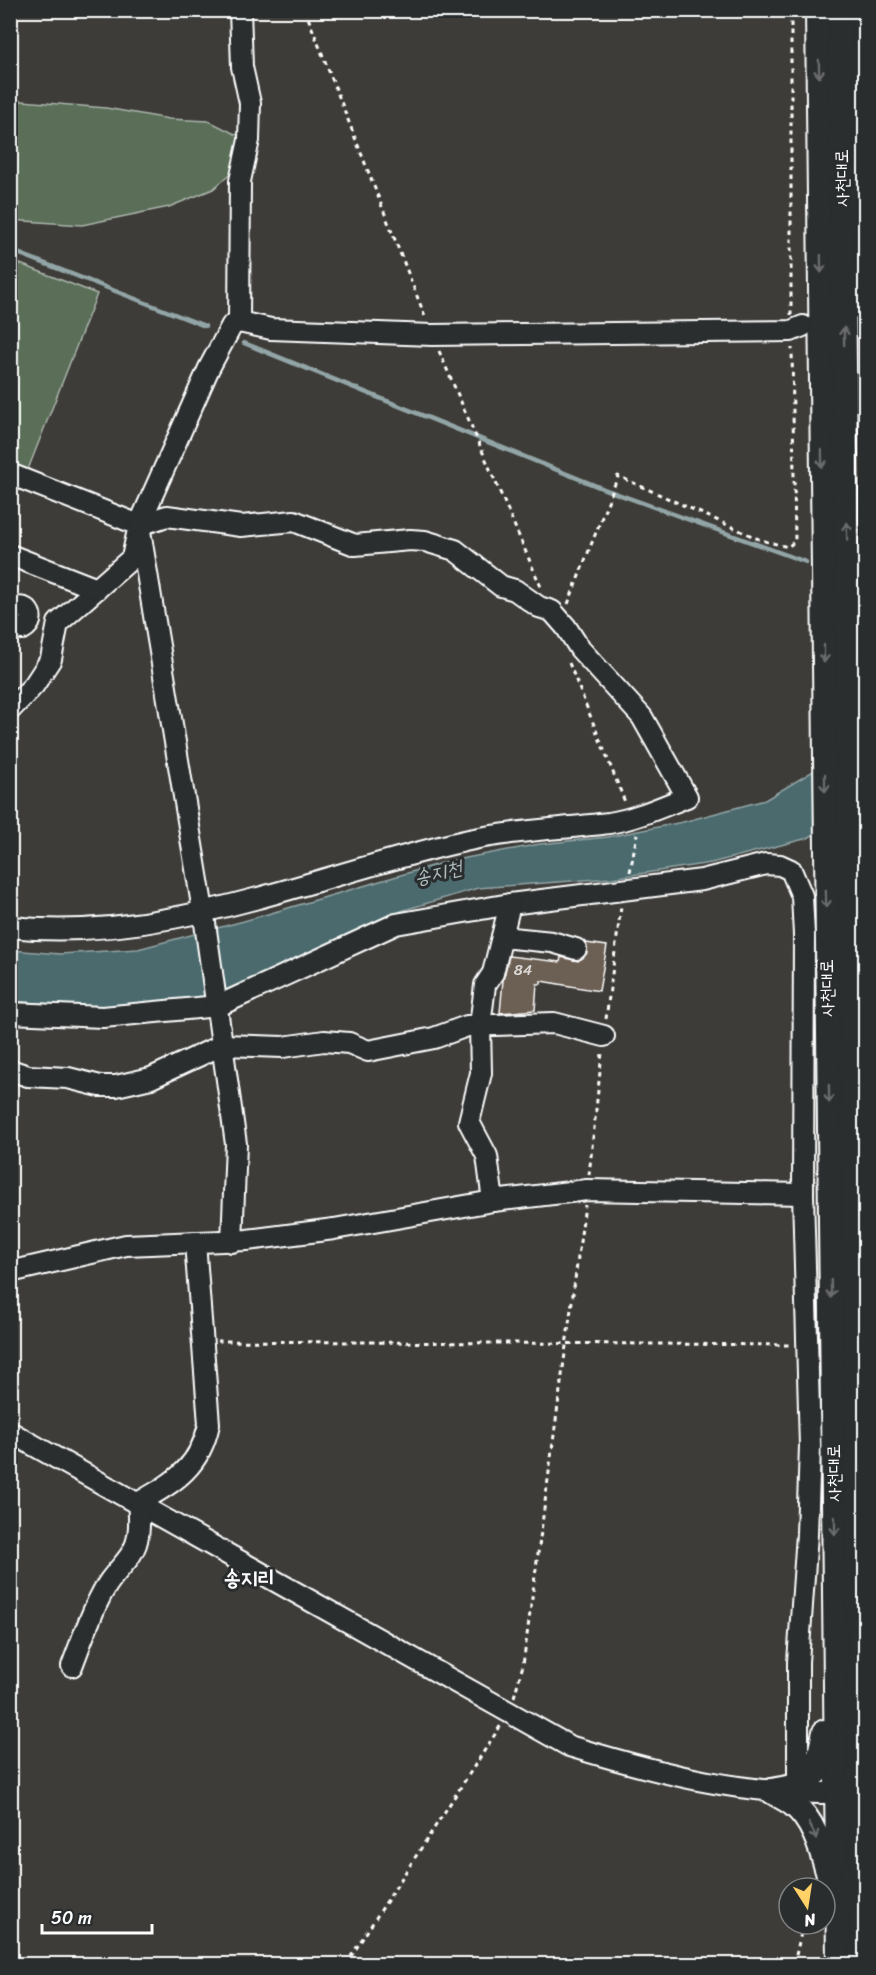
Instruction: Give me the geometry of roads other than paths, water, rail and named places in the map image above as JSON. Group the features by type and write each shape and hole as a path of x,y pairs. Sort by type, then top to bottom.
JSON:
{"main road":[{"name":"사천대로","path":"818,10 825,725 837,838 848,1671 863,1791 849,1916 839,1965"},
{"name":"사천대로","path":"837,838 848,716 840,10"},
{"name":"사천대로","path":"848,1671 836,1792 849,1916 862,1965"},
{"path":"848,1671 866,1720"},
{"path":"772,1791 798,1786 816,1772 848,1671"},
{"path":"772,1791 793,1804 814,1833 831,1881 849,1916"},
{"path":"849,1916 866,1871"}],"street":[{"path":"10,710 33,685 51,659 58,623 132,558 139,525 209,368 235,324 240,182 249,140 250,104 242,67 240,10"},
{"path":"852,308 864,305 862,133 857,10"},
{"path":"235,324 271,329 432,335 791,330 803,326"},
{"path":"10,474 139,525 167,516 241,526 294,521 355,546 425,541 455,550 501,586 515,590 539,607 552,611 580,649 642,717 687,797 610,822 524,831 469,840 204,917 83,930 10,927"},
{"path":"139,525 204,917 237,1156 232,1242"},
{"path":"10,555 97,589"},
{"path":"10,612 16,607 24,607 29,611 31,618 29,625 23,629 15,628 10,624"},
{"path":"10,1013 103,1017 217,1002 396,924 510,904 702,880 766,864 780,865 791,870 802,896 804,935 803,1194 810,1446 807,1534 798,1662 798,1786"},
{"path":"493,1201 488,1156 469,1122 481,1073 480,1026 485,985 493,973 510,904"},
{"path":"501,938 552,942 576,949"},
{"path":"10,1070 28,1076 68,1078 100,1086 116,1086 151,1078 222,1045 284,1047 324,1041 349,1043 368,1051 377,1051 434,1038 467,1026 554,1023 604,1036"},
{"path":"10,1272 126,1245 232,1242 334,1229 493,1201 587,1190 803,1194"},
{"path":"138,1503 168,1485 190,1467 205,1444 209,1424 195,1242"},
{"path":"10,1432 509,1710 569,1746 663,1774 772,1791 863,1791"},
{"path":"72,1666 98,1600 133,1553 138,1541 140,1526 138,1503"}],"water":[{"name":"송지천","path":"865,740 865,801 808,838 711,863 612,878 478,888 401,911 340,943 241,988 165,1007 132,1010 11,1001 11,950 60,954 138,949 244,921 445,862 540,844 608,837 683,822 765,800"}],"waterway":[{"path":"10,250 205,326"},
{"path":"244,343 604,489 806,562"}],"district":[{"name":"송지리","path":"249,1578"}]}
